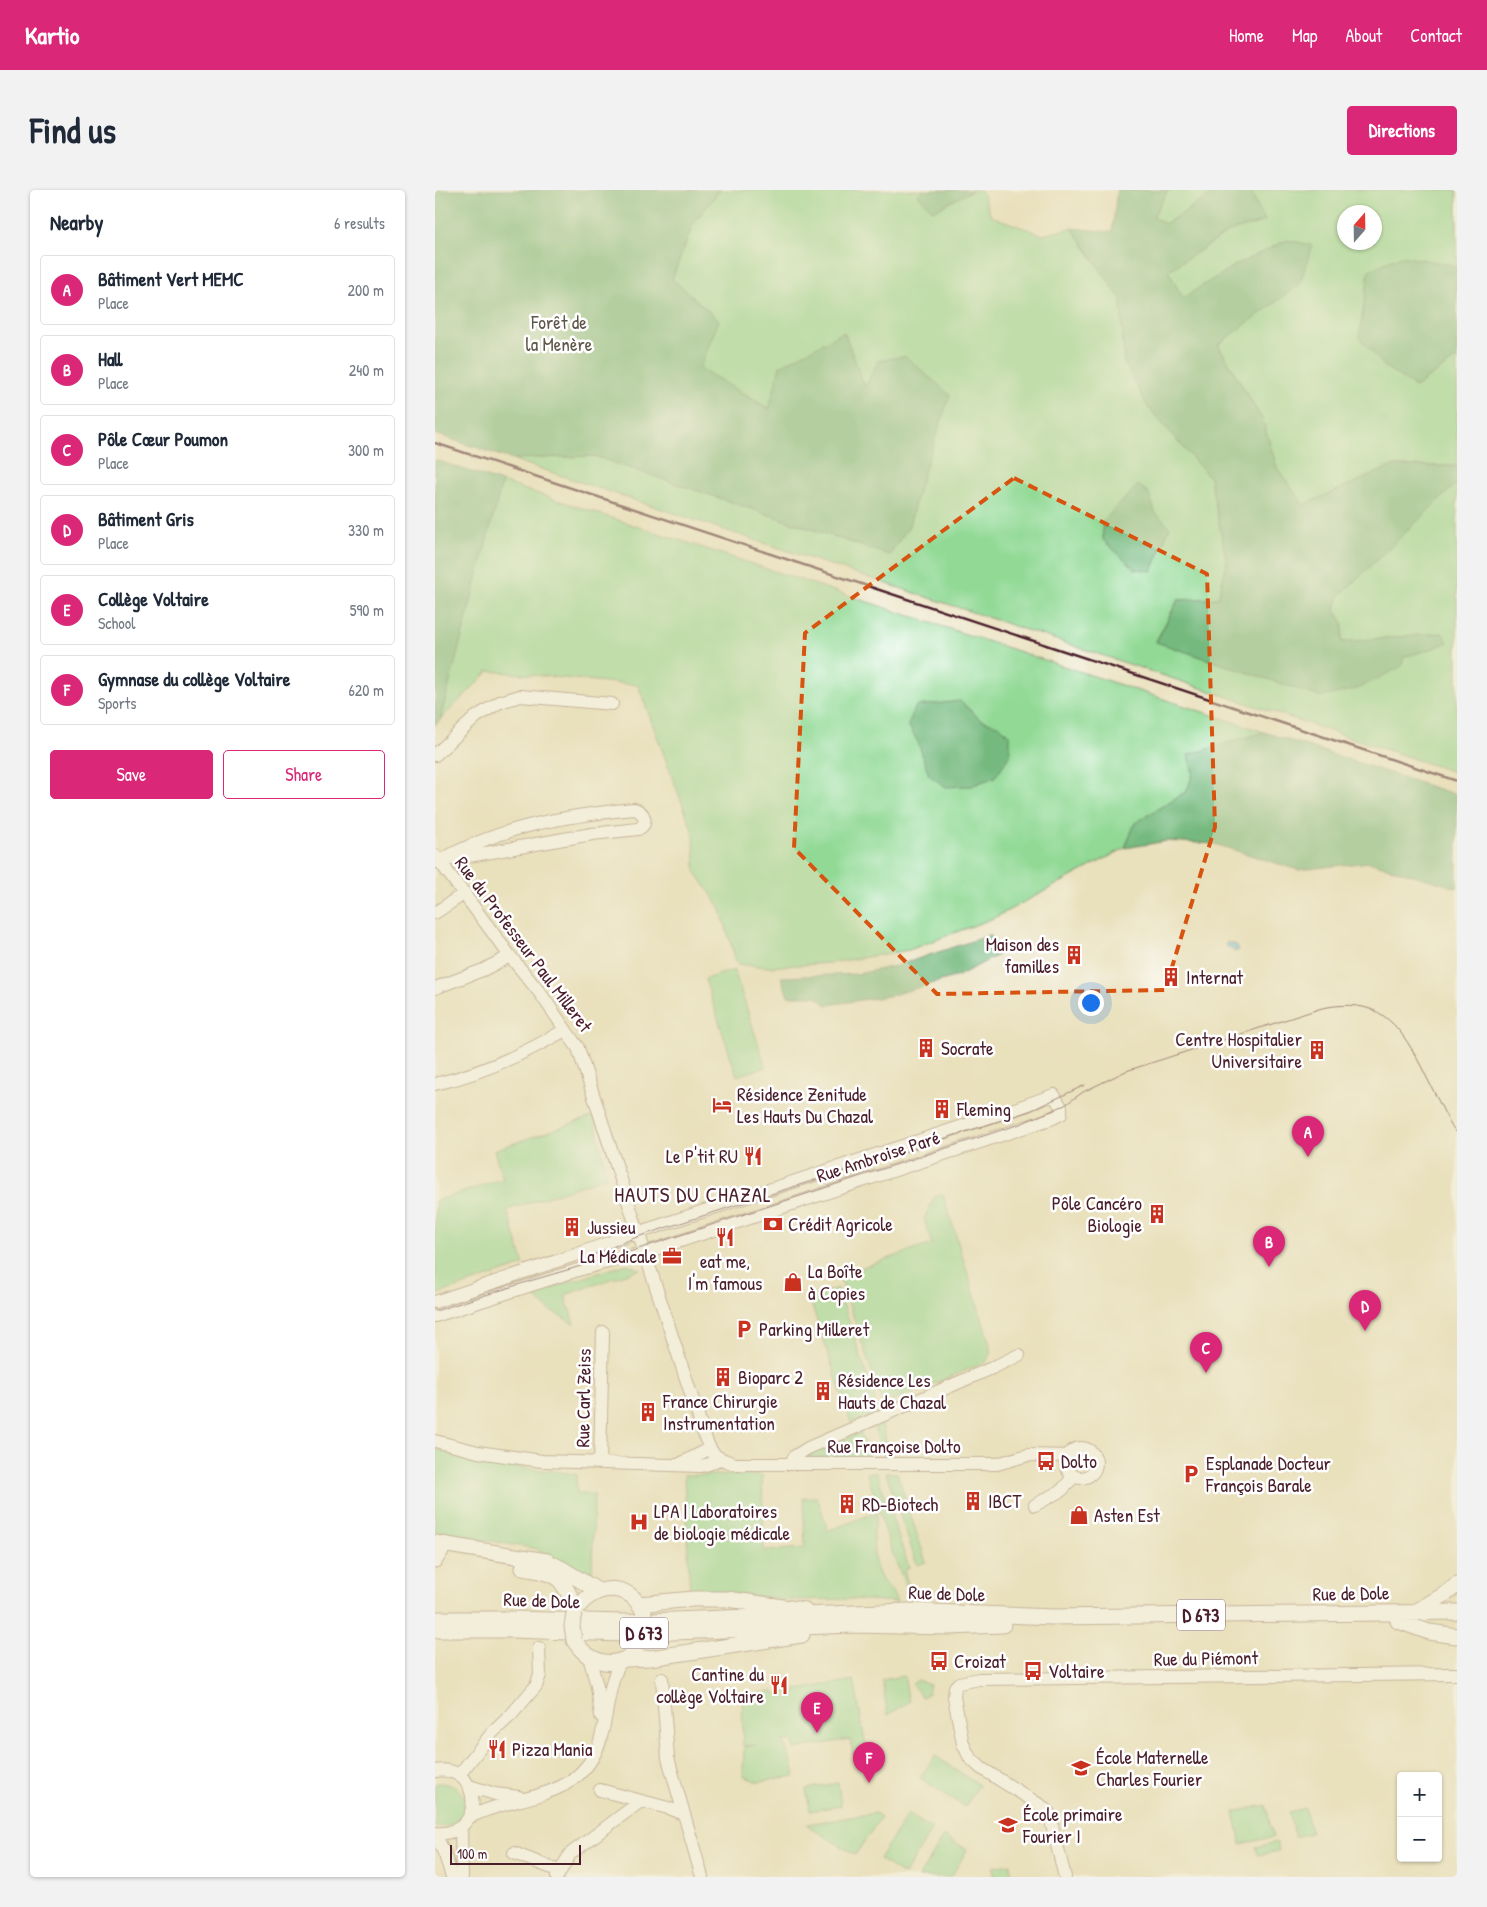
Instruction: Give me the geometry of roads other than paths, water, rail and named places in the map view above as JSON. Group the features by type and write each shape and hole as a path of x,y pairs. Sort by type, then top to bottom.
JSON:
{"main road":[{"path":"438,1551 547,1561 598,1591"},
{"path":"438,1551 539,1570 559,1579 567,1587 575,1611 572,1626 574,1640 589,1657 604,1663 810,1634 853,1625"},
{"path":"1415,1612 1457,1585"},
{"path":"575,1611 589,1595 598,1591 620,1591 633,1598 642,1609 646,1627 644,1640 634,1654 624,1660"},
{"path":"642,1609 693,1599 727,1599 830,1614"},
{"name":"Rue de Dole","path":"435,1619 622,1622 909,1611 1053,1617 1457,1612"},
{"name":"Rue de Dole","path":"435,1630 514,1630 622,1634 853,1625 949,1627 981,1625 1457,1621"},
{"path":"1398,1622 1429,1632 1457,1636"}],"street":[{"path":"435,755 476,717 500,702 520,696 612,704"},
{"path":"634,808 640,810 644,815 645,823 643,827 638,829 592,834 436,859 515,829 568,816 634,808"},
{"name":"Rue du Professeur Paul Milleret","path":"436,859 465,893 510,956 540,993 578,1048 709,1450"},
{"path":"435,913 465,893"},
{"path":"435,988 483,970 510,956"},
{"path":"435,1084 459,1078 505,1061 565,1030"},
{"name":"Rue Ambroise Paré","path":"435,1302 638,1232 1012,1110 1054,1094 1061,1107 1061,1114 1053,1118 644,1253 578,1270 435,1316"},
{"name":"Rue Carl Zeiss","path":"600,1464 603,1332"},
{"path":"790,1464 795,1456 808,1448 1019,1355"},
{"name":"Rue Françoise Dolto","path":"435,1441 478,1452 542,1461 600,1464 680,1464 701,1466 719,1459 735,1464 997,1464 1027,1455 1068,1456"},
{"path":"1084,1448 1095,1457 1095,1466 1090,1474 1082,1477 1075,1476 1068,1470 1066,1465 1068,1456 1074,1449 1084,1448"},
{"path":"709,1450 719,1459"},
{"name":"Rue Françoise Dolto","path":"680,1464 709,1450"},
{"path":"1035,1505 1062,1490 1075,1476"},
{"path":"459,1776 492,1732 512,1714 536,1686 540,1675 539,1648"},
{"path":"589,1657 597,1686 602,1729"},
{"path":"453,1877 435,1833 451,1832 461,1828 470,1817 496,1806 551,1792 576,1776 593,1756 602,1729 611,1684 624,1660"},
{"name":"Rue du Piémont","path":"1065,1877 1049,1813 1043,1807 981,1768 966,1751 961,1738 954,1697 957,1684 964,1680 1457,1674"},
{"path":"662,1679 668,1758 702,1877"},
{"path":"435,1771 452,1772 469,1786 495,1794 531,1798"},
{"path":"469,1786 473,1801 470,1817"},
{"path":"600,1790 668,1808 683,1814"},
{"path":"514,1852 558,1874 571,1854 641,1801"},
{"path":"461,1828 462,1877"}],"water":[{"path":"1227,942 1237,945 1239,950 1235,952 1225,945"}],"tram line":[{"path":"435,1311 632,1251 1020,1124 1065,1105 1083,1092 1126,1071 1322,1008 1341,1005 1371,1009 1394,1025 1412,1050 1450,1124 1457,1133"},
{"path":"587,1257 637,1237 1030,1111 1085,1085"}],"railway":[{"path":"435,443 1457,781"}],"place":[{"name":"Maison des familles","path":"1074,955"},
{"name":"Internat","path":"1171,977"},
{"name":"Socrate","path":"926,1048"},
{"name":"Centre Hospitalier Universitaire","path":"1317,1050"},
{"name":"Résidence Zenitude Les Hauts Du Chazal","path":"722,1105"},
{"name":"Fleming","path":"942,1109"},
{"name":"Le P'tit RU","path":"753,1156"},
{"name":"Bâtiment Vert MEMC","path":"1308,1157"},
{"name":"Pôle Cancéro Biologie","path":"1157,1214"},
{"name":"Crédit Agricole","path":"773,1224"},
{"name":"Jussieu","path":"572,1227"},
{"name":"eat me, I'm famous","path":"725,1237"},
{"name":"La Médicale","path":"672,1256"},
{"name":"Hall","path":"1269,1267"},
{"name":"La Boîte à Copies","path":"793,1282"},
{"name":"Parking Milleret","path":"744,1329"},
{"name":"Bâtiment Gris","path":"1365,1331"},
{"name":"Pôle Cœur Poumon","path":"1206,1373"},
{"name":"Bioparc 2","path":"723,1377"},
{"name":"Résidence Les Hauts de Chazal","path":"823,1391"},
{"name":"France Chirurgie Instrumentation","path":"648,1412"},
{"name":"Dolto","path":"1046,1461"},
{"name":"Esplanade Docteur François Barale","path":"1191,1474"},
{"name":"IBCT","path":"973,1501"},
{"name":"RD-Biotech","path":"847,1504"},
{"name":"Asten Est","path":"1079,1515"},
{"name":"LPA | Laboratoires de biologie médicale","path":"639,1522"},
{"name":"Croizat","path":"939,1661"},
{"name":"Voltaire","path":"1033,1671"},
{"name":"Cantine du collège Voltaire","path":"779,1685"},
{"name":"Collège Voltaire","path":"817,1733"},
{"name":"Pizza Mania","path":"497,1749"},
{"name":"École Maternelle Charles Fourier","path":"1081,1768"},
{"name":"Gymnase du collège Voltaire","path":"869,1783"},
{"name":"École primaire Fourier I","path":"1008,1825"}],"district":[{"name":"HAUTS DU CHAZAL","path":"693,1194"}],"park label":[{"name":"Forêt de la Menère","path":"559,333"}]}
